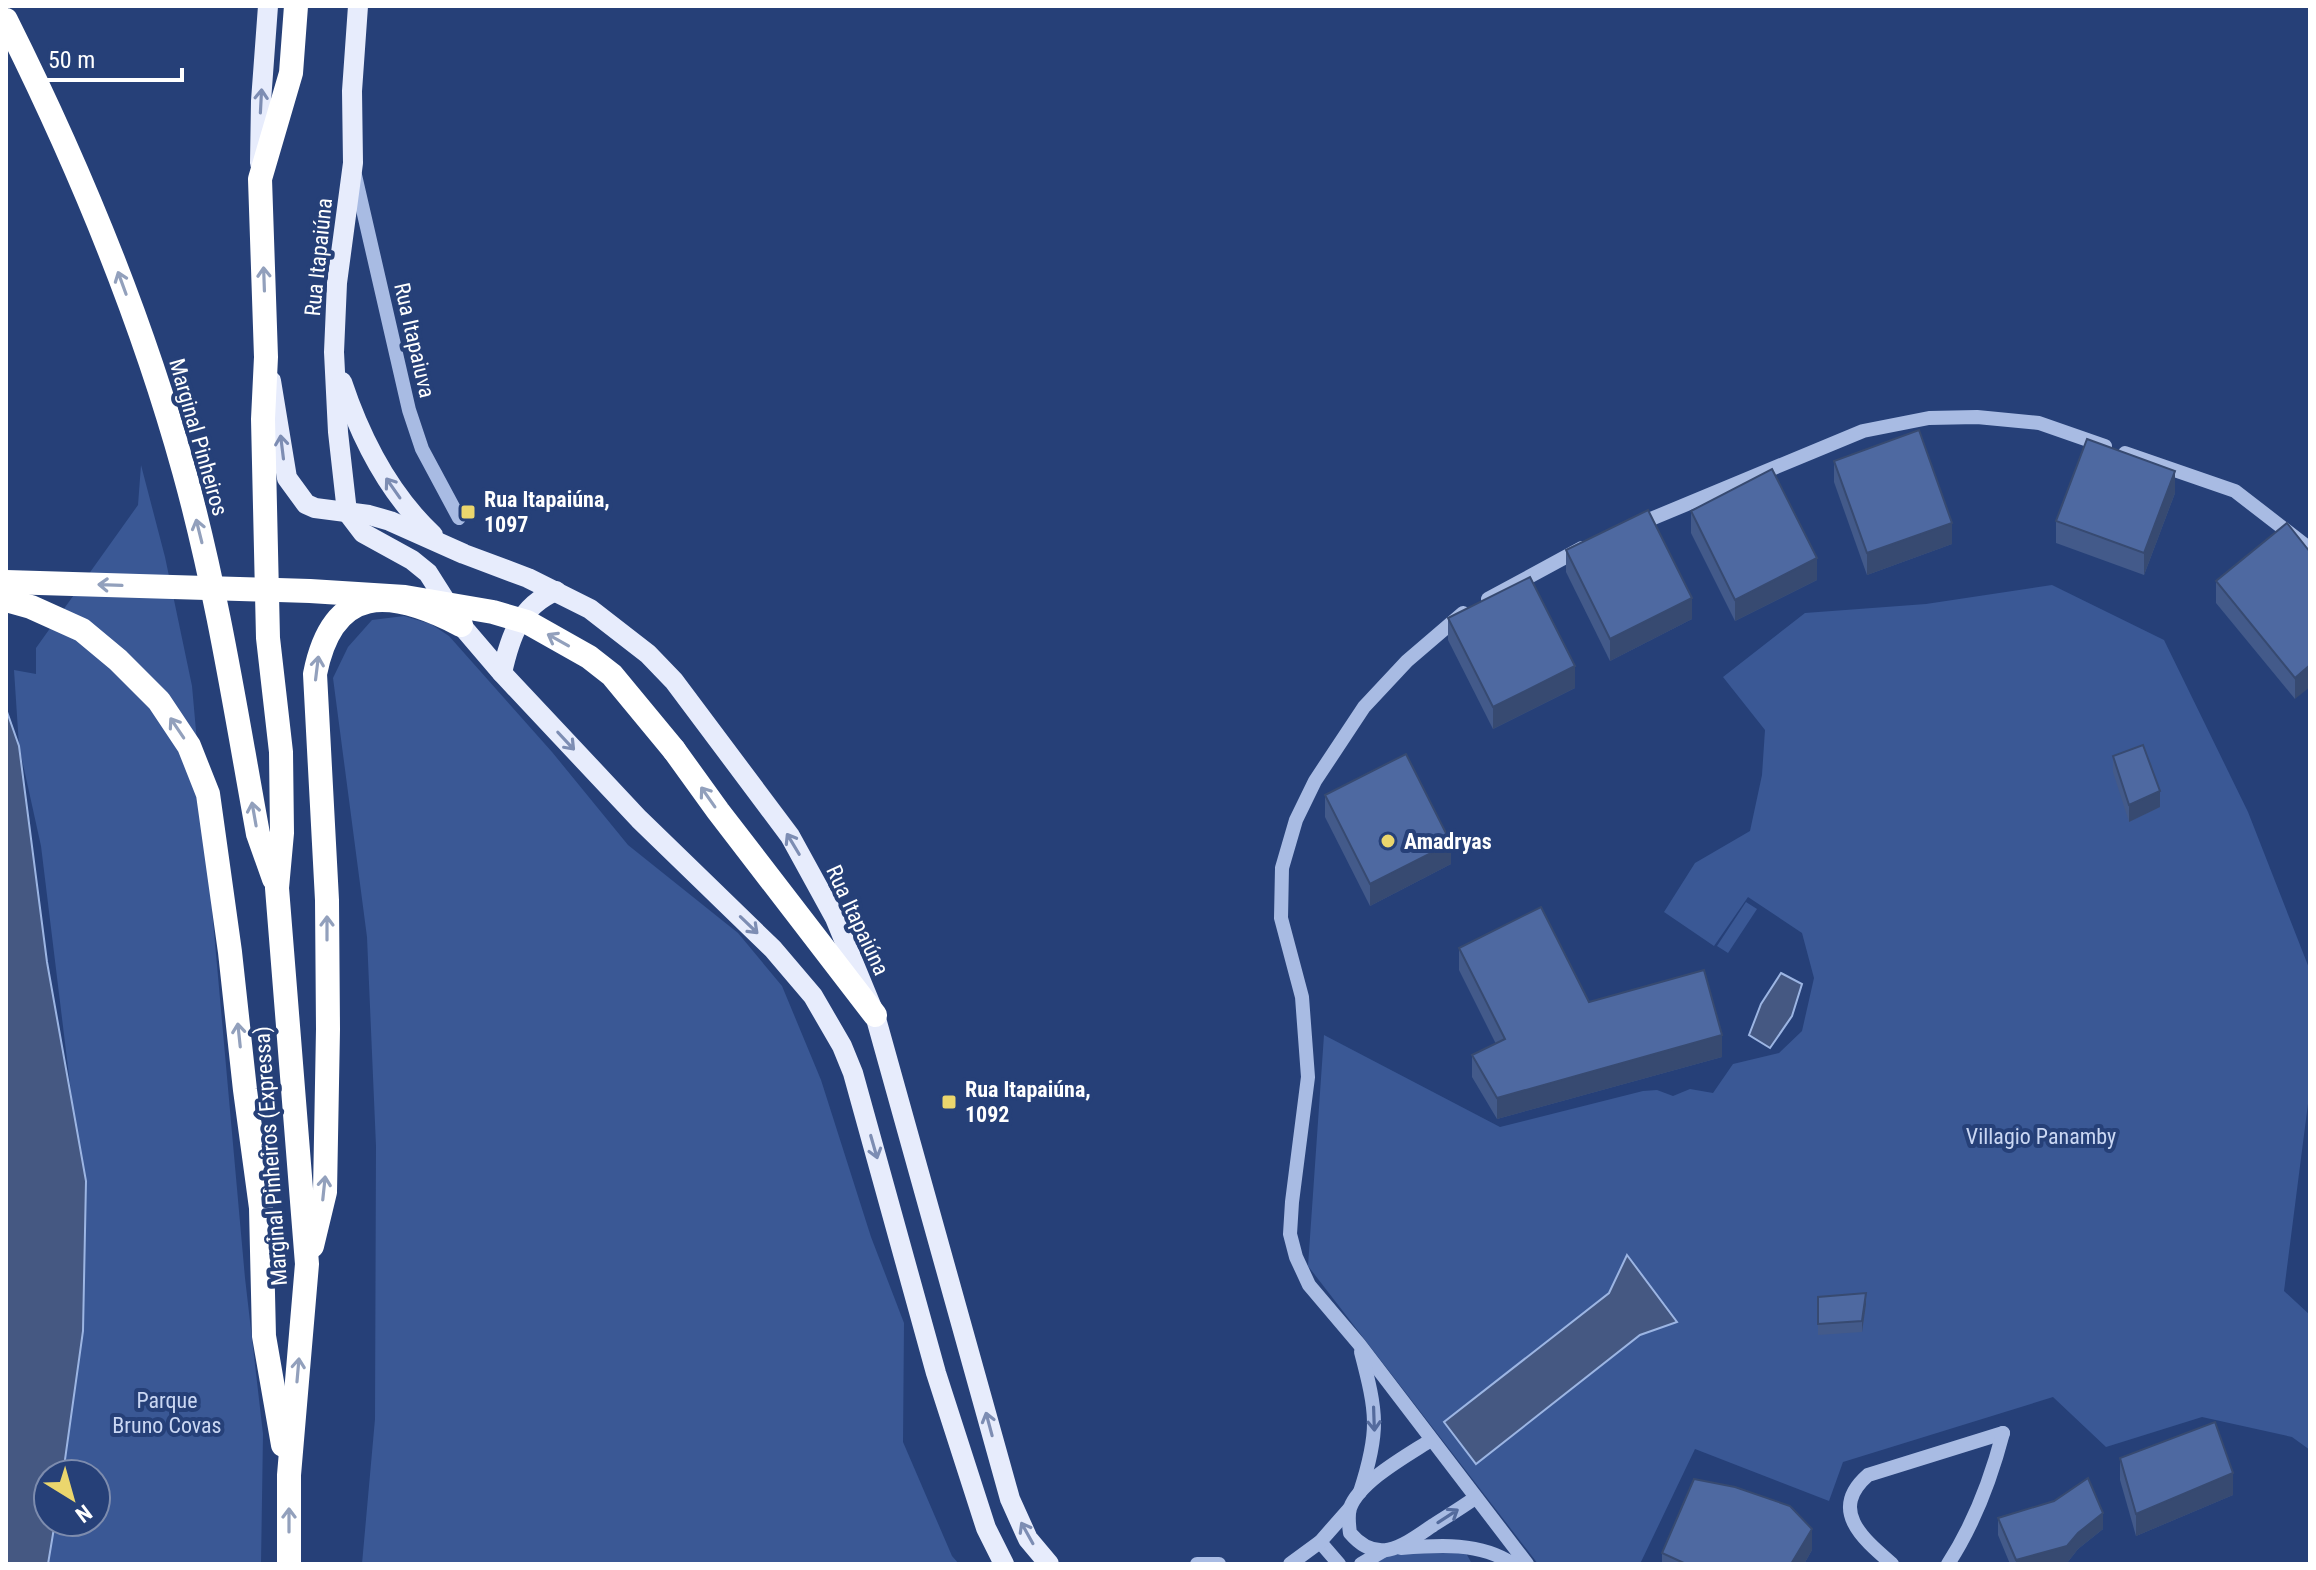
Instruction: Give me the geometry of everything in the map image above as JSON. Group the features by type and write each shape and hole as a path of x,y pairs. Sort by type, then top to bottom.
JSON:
{"highway":[{"path":"277,888 282,833 281,752 268,638 263,419 266,357 260,179 291,73 296,6"},
{"name":"Marginal Pinheiros","path":"6,20 43,94 113,260 157,379 203,548 258,834 277,888"},
{"path":"6,582 310,591 405,597 493,612 527,622 589,657 612,675 674,750 875,1015"},
{"path":"307,1264 325,1192 327,900 315,674 320,649 332,624 348,609 372,599 413,603 461,625"},
{"path":"6,600 31,607 82,630 118,660 159,701 189,746 208,794 261,1208 264,1336 289,1475"},
{"name":"Marginal Pinheiros (Expressa)","path":"277,888 307,1264 289,1475 289,1564"}],"main road":[{"path":"260,179 261,101 268,6"},
{"name":"Rua Itapaiúna","path":"347,512 334,352 337,283 353,163 352,91 358,6"},
{"path":"334,352 353,417 375,460 411,512 444,545"},
{"path":"266,357 287,478 315,497 322,497 344,481"},
{"name":"Rua Itapaiúna","path":"287,478 306,504 315,508 390,521 556,591 590,609 648,654 674,681 790,836 835,918 875,1015 1010,1499 1028,1539 1049,1564"},
{"path":"347,512 363,533 412,560 428,573 461,625 502,673 639,819 773,949 813,996 835,1033 853,1073 936,1373 986,1528 1004,1564"},
{"path":"502,673 515,627 526,612 556,591"}],"street":[{"name":"Rua Itapaiuva","path":"353,163 409,410 422,449 459,518"},
{"path":"1623,531 1863,431 1929,418 1977,417 2039,423 2235,491 2310,549"},
{"path":"1527,1564 1359,1344 1309,1285 1296,1257 1290,1234 1292,1202 1308,1077 1302,997 1281,918 1282,868 1296,820 1315,781 1364,707 1407,661 1464,613 1567,554 1595,542"},
{"path":"1359,1344 1376,1420 1372,1456 1360,1493"},
{"path":"1892,1564 1857,1530 1850,1516 1851,1498 1858,1484 1868,1475 2003,1433 1979,1507 1948,1564"},
{"path":"1290,1564 1320,1542 1360,1493 1383,1471 1431,1440"},
{"path":"1401,1548 1475,1498"},
{"path":"1349,1509 1350,1533 1365,1547 1383,1551"},
{"path":"1320,1542 1339,1564"},
{"path":"1361,1564 1383,1551 1449,1544 1499,1555 1513,1564"},
{"path":"1197,1564 1219,1564"}],"green space":[{"name":"Parque Bruno Covas","path":"141,465 165,557 192,686 245,1278 263,1434 261,1564 48,1564 52,1538 112,1538 112,1458 65,1458 83,1331 86,1181 76,1133 41,846 19,746 14,670 36,674 36,648 138,505"},
{"name":"Villagio Panamby","path":"2052,585 2164,640 2248,812 2309,968 2310,1088 2284,1291 2310,1315 2310,1450 2292,1437 2202,1417 2106,1447 2053,1397 1843,1462 1829,1501 1695,1449 1640,1564 1538,1564 1308,1266 1324,1035 1500,1127 1643,1091 1657,1090 1673,1096 1690,1089 1713,1093 1733,1064 1779,1053 1802,1031 1814,978 1802,933 1748,897 1714,946 1664,912 1695,863 1750,831 1762,775 1765,730 1723,677 1805,613 1926,604"},
{"path":"404,616 431,624 449,636 552,752 628,845 738,933 782,986 821,1080 871,1237 904,1323 903,1442 952,1556 959,1564 362,1564 375,1419 376,1146 367,937 333,678 348,647 372,620"},
{"path":"1746,902 1757,909 1728,953 1717,946"},
{"path":"1466,1553 1472,1564 1370,1564 1396,1554"}],"shaded area":[{"path":"6,709 19,746 47,962 86,1181 83,1331 65,1458 32,1458 32,1538 52,1538 48,1564 6,1564"},
{"path":"1781,973 1802,984 1792,1016 1770,1048 1749,1035 1761,1004"},
{"path":"1627,1255 1677,1322 1640,1335 1476,1464 1444,1422 1609,1293"}],"building":[{"path":"1919,430 1952,523 1867,553 1834,461"},
{"path":"2087,439 2175,471 2144,553 2056,521"},
{"path":"1772,469 1817,558 1735,600 1691,511"},
{"path":"1648,510 1692,598 1610,639 1566,550"},
{"path":"2287,523 2310,552 2310,665 2295,678 2216,581"},
{"path":"1530,577 1575,666 1493,707 1448,618"},
{"path":"2143,745 2160,791 2129,805 2113,756"},
{"name":"Amadryas","path":"1406,754 1451,843 1370,884 1325,795"},
{"path":"1541,907 1589,1002 1704,970 1722,1035 1497,1098 1472,1055 1505,1039 1459,948"},
{"path":"1866,1293 1862,1321 1818,1324 1818,1297"},
{"path":"2215,1422 2233,1473 2136,1514 2120,1458"},
{"path":"2088,1478 2103,1513 2067,1546 2016,1560 1998,1518 2054,1501"},
{"path":"1694,1479 1735,1487 1790,1506 1812,1529 1791,1564 1686,1564 1662,1553"}],"place":[{"name":"Rua Itapaiúna, 1097","path":"468,512"},
{"name":"Amadryas","path":"1388,841"},
{"name":"Rua Itapaiúna, 1092","path":"949,1102"}]}
